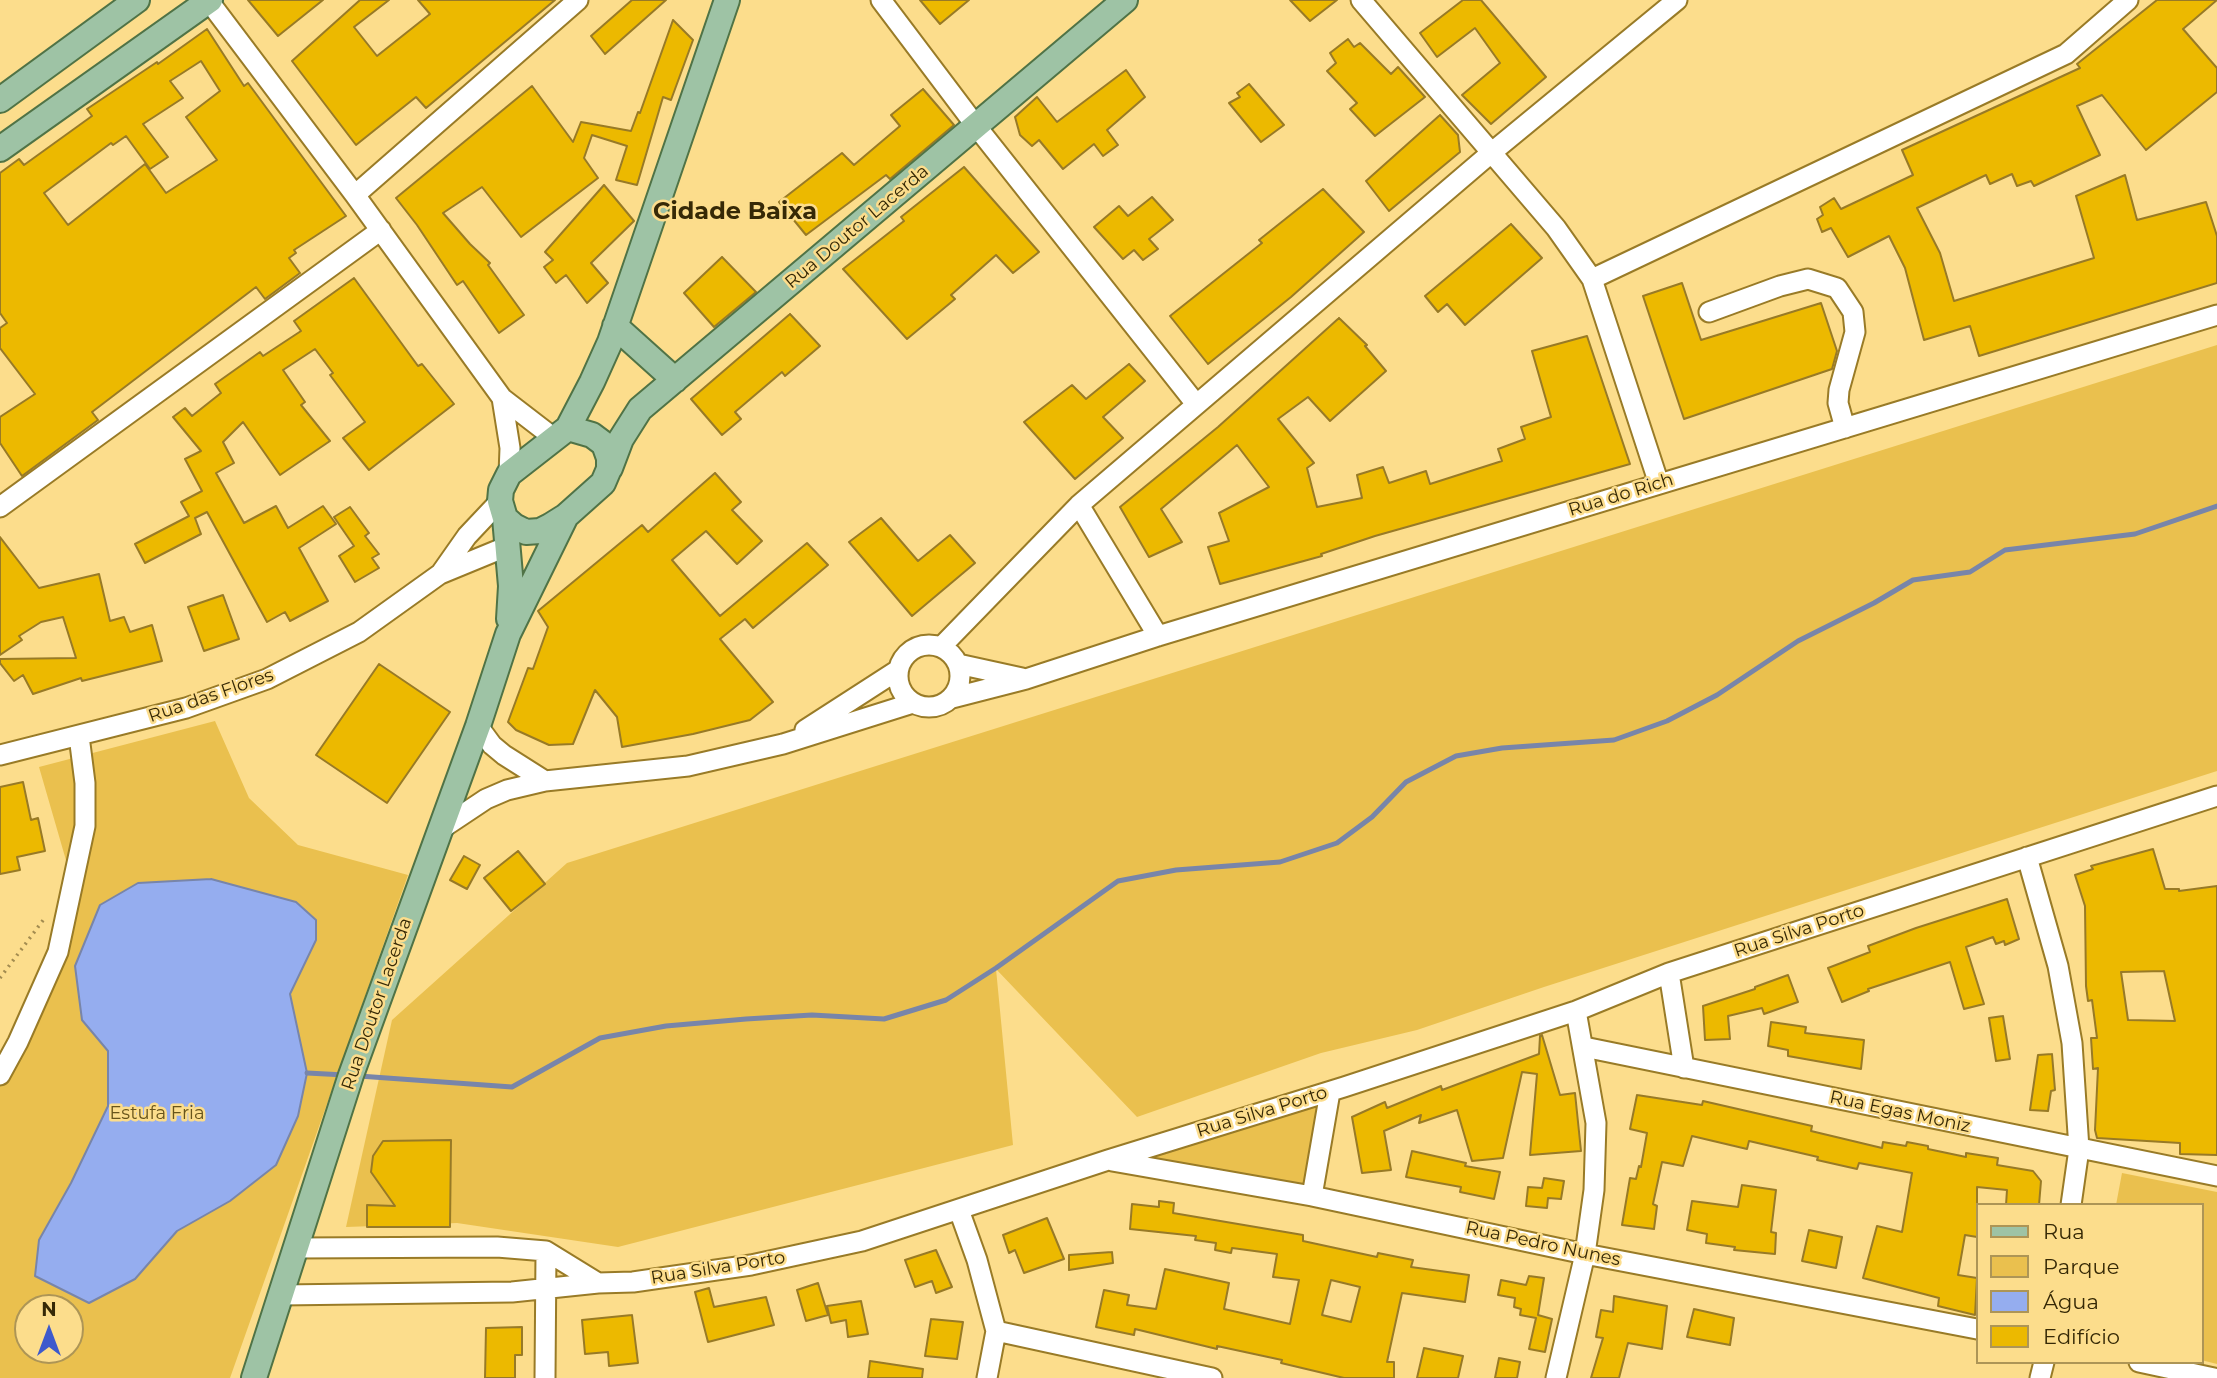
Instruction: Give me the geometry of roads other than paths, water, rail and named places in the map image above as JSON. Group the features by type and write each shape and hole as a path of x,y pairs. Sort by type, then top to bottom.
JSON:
{"main road":[{"path":"0,100 136,0"},
{"path":"0,149 209,0"},
{"path":"540,531 526,532 514,526 503,509 501,490 509,474 561,433 592,382 615,326 727,0"},
{"name":"Rua Doutor Lacerda","path":"509,546 566,516 603,483 621,439 640,409 1125,0"},
{"path":"615,326 674,380"},
{"path":"561,433 592,435 604,444 609,457 609,469"},
{"name":"Rua Doutor Lacerda","path":"503,509 509,546 511,586 509,634"},
{"name":"Rua Doutor Lacerda","path":"254,1378 351,1075 509,634 566,516"}],"street":[{"path":"209,0 381,230 502,398 561,433"},
{"path":"355,195 578,0"},
{"path":"881,0 976,126 1196,404"},
{"path":"1361,0 1556,228 1592,279 1660,484"},
{"path":"942,647 1079,505 1491,153 1678,0"},
{"path":"1592,279 2066,54 2129,0"},
{"path":"0,507 381,230"},
{"path":"1709,312 1780,286 1808,279 1837,288 1853,312 1855,332 1839,390 1838,403 1845,428"},
{"name":"Rua do Rich","path":"952,698 1026,678 2217,315"},
{"path":"502,398 510,448 509,474"},
{"path":"1079,505 1158,636"},
{"name":"Rua das Flores","path":"440,574 467,536 503,509"},
{"name":"Rua das Flores","path":"0,755 186,708 267,679 359,632 440,574 509,546"},
{"path":"438,831 486,799 507,790 545,781 688,766 783,744 913,703 933,707 952,698 961,676 952,654 942,647 918,647 902,660 898,670 900,689 913,703"},
{"name":"Rua do Rich","path":"958,664 1026,678"},
{"path":"783,744 898,670"},
{"path":"478,726 503,755 545,781"},
{"path":"0,1075 18,1042 58,952 85,826 85,783 79,736"},
{"name":"Rua Silva Porto","path":"281,1295 498,1292 634,1282 751,1265 862,1241 1108,1160 1330,1092 1576,1011 1669,973 2217,796"},
{"path":"2027,857 2058,967 2072,1043 2079,1149 2071,1203"},
{"path":"1669,973 1684,1068"},
{"path":"1556,1378 1584,1254 1594,1190 1596,1123 1576,1011"},
{"name":"Rua Egas Moniz","path":"1584,1047 2217,1176"},
{"path":"1312,1196 1330,1092"},
{"name":"Rua Pedro Nunes","path":"1108,1160 1312,1196 1584,1254 1976,1329"},
{"path":"959,1210 977,1260 996,1331 987,1378"},
{"path":"296,1248 497,1247 545,1251 598,1283"},
{"path":"545,1251 545,1378"},
{"path":"996,1331 1212,1378"},
{"path":"2148,1364 2214,1378"}],"water":[{"path":"211,879 296,902 316,920 316,940 290,994 307,1073 298,1116 276,1165 230,1201 177,1231 135,1279 89,1303 84,1300 84,1294 71,1294 35,1276 39,1240 71,1183 108,1106 108,1051 82,1020 75,966 100,905 138,883"}],"waterway":[{"path":"359,1076 512,1087 600,1038 666,1026 746,1019 812,1015 884,1019 946,1000 996,968 1118,881 1176,870 1280,862 1337,843 1372,817 1406,782 1456,756 1502,748 1614,740 1667,721 1717,695 1798,641 1913,580 1970,572 2005,550 2135,534 2217,506"},
{"path":"307,1073 345,1075"}],"district":[{"name":"Cidade Baixa","path":"735,212"}],"park label":[{"name":"Estufa Fria","path":"157,1114"}]}
